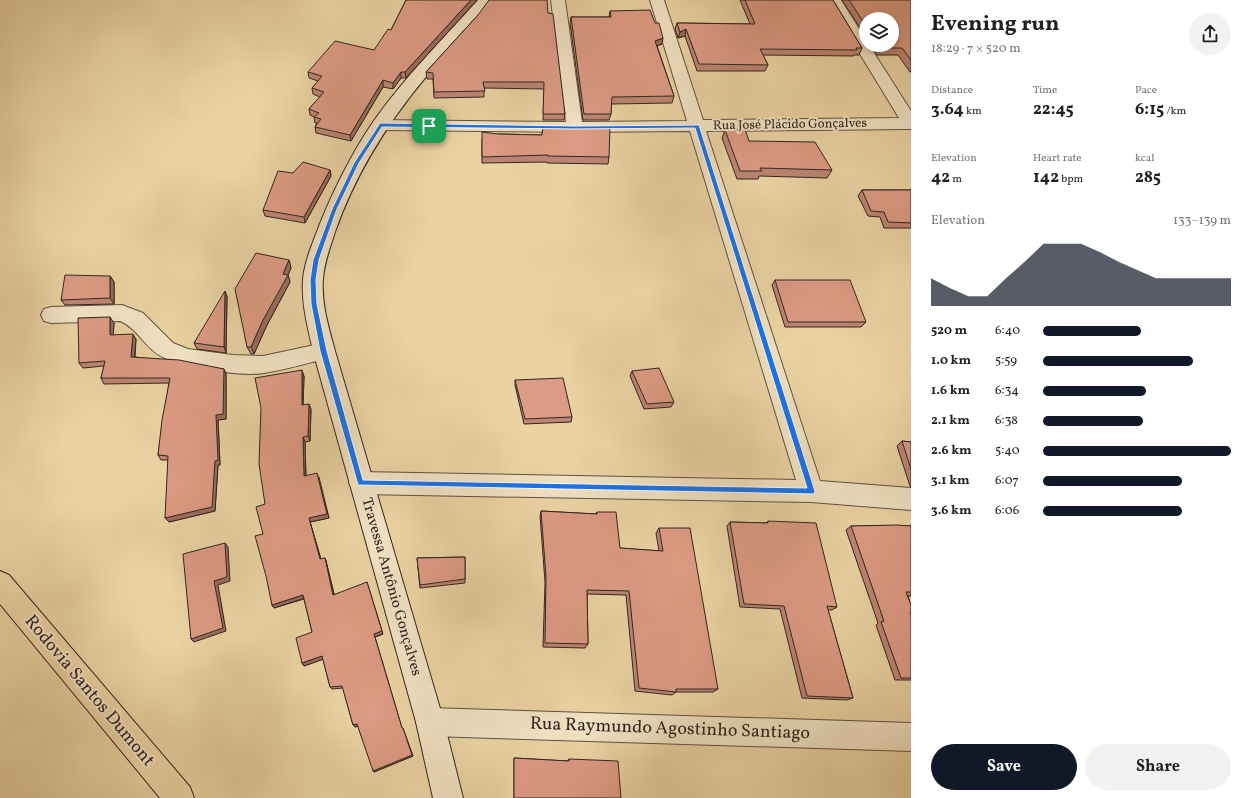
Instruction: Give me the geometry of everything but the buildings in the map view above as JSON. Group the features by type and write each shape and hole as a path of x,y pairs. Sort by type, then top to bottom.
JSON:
{"highway":[{"name":"Rodovia Santos Dumont","path":"0,584 179,798"}],"street":[{"name":"Travessa Antônio Gonçalves","path":"448,798 430,722 324,351 314,304 313,280 316,260 334,209 357,163 380,125 426,68 485,0"},
{"path":"558,0 575,127"},
{"path":"656,0 811,491"},
{"path":"834,0 911,123"},
{"name":"Rua José Plácido Gonçalves","path":"380,125 575,127 911,123"},
{"path":"51,315 122,313 136,319 166,349 187,357 233,364 263,364 324,351"},
{"path":"361,483 811,491 911,499"},
{"name":"Rua Raymundo Agostinho Santiago","path":"430,722 911,737"}],"route":[{"path":"380,125 429,126 697,126 811,491 361,483 324,351 314,304 313,280 316,260 334,209 357,163 380,125"}]}
